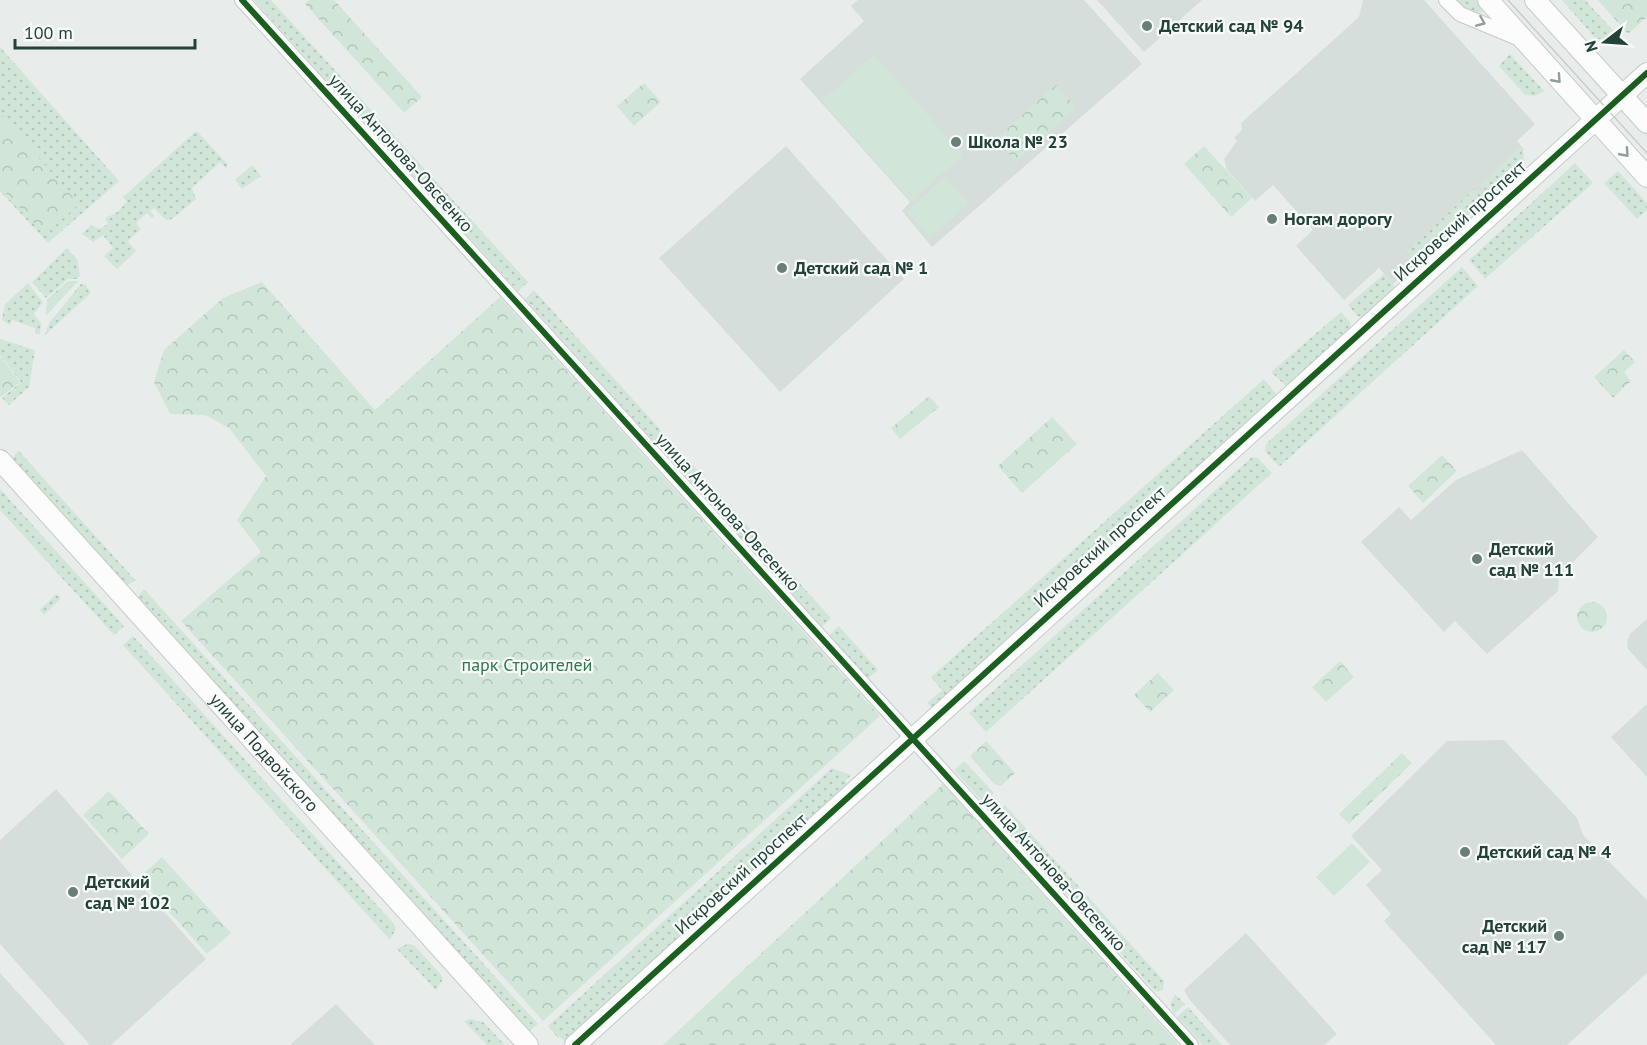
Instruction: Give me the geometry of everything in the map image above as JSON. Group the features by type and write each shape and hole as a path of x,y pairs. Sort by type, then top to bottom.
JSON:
{"street":[{"name":"улица Антонова-Овсеенко","path":"242,0 1191,1045"},
{"path":"1446,0 1460,14 1520,39"},
{"path":"1488,0 1520,39 1647,177"},
{"path":"1534,0 1547,8 1647,123"},
{"name":"Искровский проспект","path":"575,1045 916,743 1599,125 1626,100 1647,73"},
{"name":"Искровский проспект","path":"1626,100 1647,91"},
{"name":"улица Подвойского","path":"0,460 528,1045"},
{"name":"улица Подвойского","path":"0,479 513,1045"},
{"name":"Искровский проспект","path":"593,1045 916,743"}],"shaded area":[{"name":"Школа № 23","path":"858,0 1084,0 1142,64 932,247 902,211 910,202 800,79 864,21 851,6"},
{"name":"Детский сад № 94","path":"1097,0 1202,0 1144,52"},
{"path":"1363,0 1424,0 1535,124 1517,141 1523,148 1524,164 1393,284 1379,268 1344,300 1296,246 1313,230 1273,185 1255,201 1227,170 1224,159 1237,141 1234,138 1242,130 1241,123 1359,17"},
{"name":"Детский сад № 1","path":"786,146 904,279 780,392 659,258"},
{"name":"Детский сад № 111","path":"1522,450 1598,537 1559,576 1558,591 1487,654 1455,621 1444,632 1361,542 1399,507 1411,520 1456,480"},
{"path":"1647,619 1647,670 1628,649 1627,642 1630,634"},
{"path":"1647,704 1647,777 1611,737"},
{"path":"1504,740 1577,818 1583,835 1647,900 1647,973 1567,1045 1496,1045 1384,921 1391,914 1366,885 1382,870 1351,836 1447,741"},
{"name":"Детский сад № 102","path":"56,789 206,959 111,1045 90,1045 0,944 0,840"},
{"path":"1246,933 1337,1034 1324,1045 1230,1045 1189,999 1184,990"},
{"path":"0,973 66,1045 0,1045"},
{"path":"336,1004 375,1045 290,1045"}],"green space":[{"path":"254,0 271,0 373,112 363,121"},
{"path":"309,0 334,0 422,97 404,113 305,4"},
{"path":"1455,0 1476,0 1483,12 1470,12"},
{"path":"1562,0 1585,0 1621,39 1613,39 1608,35 1604,39 1596,39"},
{"path":"1598,0 1647,0 1647,17 1628,34"},
{"path":"0,47 119,181 48,243 0,191"},
{"path":"1510,54 1544,91 1535,96 1525,95 1499,66"},
{"path":"874,55 963,155 911,201 822,101"},
{"path":"644,83 661,102 634,126 617,106"},
{"path":"1056,85 1076,107 1016,162 996,139"},
{"path":"0,113 79,204 45,235 0,187"},
{"path":"379,119 528,282 518,291 369,128"},
{"path":"195,132 198,132 228,165 226,168 220,162 192,188 196,199 172,219 166,220 154,208 150,211 154,216 152,218 147,213 136,223 141,229 128,241 136,251 117,269 104,256 113,248 103,235 93,242 82,234 91,225 99,229 108,224 105,218 116,213 127,202 123,197"},
{"path":"1204,146 1252,198 1231,217 1184,164"},
{"path":"1521,147 1523,165 1490,195 1481,185"},
{"path":"1575,163 1593,183 1485,279 1469,260"},
{"path":"252,165 261,176 242,189 235,180"},
{"path":"1618,171 1647,203 1647,210 1637,219 1604,183"},
{"path":"945,177 968,203 930,238 907,212"},
{"path":"1474,189 1484,199 1415,262 1406,253"},
{"path":"67,248 77,259 80,275 78,279 68,279 46,298 32,282"},
{"path":"1462,267 1478,286 1279,467 1265,451 1266,444"},
{"path":"1384,274 1397,289 1365,318 1357,316 1348,305"},
{"path":"68,281 78,281 46,316 47,299"},
{"name":"парк Строителей","path":"262,282 375,410 500,297 880,716 543,1021 181,621 261,552 237,520 266,476 229,428 205,415 170,414 154,382 164,350 223,298"},
{"path":"28,283 43,302 34,314 41,323 40,334 35,334 35,328 12,320 10,325 2,320 5,304"},
{"path":"81,284 85,284 91,293 45,335 49,323"},
{"path":"534,290 831,618 822,627 525,299"},
{"path":"1341,312 1350,322 1352,330 1288,388 1271,372"},
{"path":"0,339 35,350 29,387 9,405 2,398 21,382 0,355"},
{"path":"1624,350 1635,362 1624,372 1631,381 1613,398 1594,377"},
{"path":"0,356 20,382 1,397 0,396"},
{"path":"1264,379 1279,397 933,709 927,703 942,690 931,677"},
{"path":"929,396 939,407 900,439 891,428"},
{"path":"1052,417 1077,444 1022,493 998,466"},
{"path":"18,450 136,581 124,586 11,462"},
{"path":"1442,455 1457,471 1423,503 1408,486"},
{"path":"1252,457 1258,458 1272,473 986,732 969,713"},
{"path":"0,489 124,626 114,635 0,510"},
{"path":"144,589 538,1024 528,1033 136,600"},
{"path":"56,594 61,598 44,615 40,610"},
{"path":"1592,602 1598,603 1606,611 1606,623 1598,631 1592,632 1586,631 1578,623 1577,617 1578,611 1586,603"},
{"path":"839,626 878,670 868,678 829,635"},
{"path":"133,636 394,924 396,929 390,940 123,645"},
{"path":"1340,661 1354,677 1326,702 1312,687"},
{"path":"1158,673 1174,690 1150,712 1134,695"},
{"path":"986,741 1015,773 1001,786 994,784 970,756"},
{"path":"1402,753 1412,763 1349,824 1339,814"},
{"path":"964,761 994,793 983,802 954,770"},
{"path":"832,768 851,775 845,781 849,786 566,1043 560,1037 558,1038 548,1026"},
{"path":"943,784 1179,1045 663,1045"},
{"path":"109,791 149,834 122,859 83,815"},
{"path":"1005,805 1164,981 1163,990 1158,992 1154,990 994,814"},
{"path":"1352,843 1370,862 1334,896 1316,877"},
{"path":"162,857 231,933 207,954 139,878"},
{"path":"407,944 414,945 442,976 442,981 436,990 397,949"},
{"path":"1175,994 1185,1004 1174,1014 1170,1004"},
{"path":"1188,1007 1222,1045 1203,1045 1177,1017"},
{"path":"470,1019 483,1022 505,1045 487,1045 464,1021"}],"tram line":[{"path":"1508,0 1647,153"}],"cycle path":[{"path":"242,0 1191,1045"},
{"path":"575,1045 1647,73"}],"place":[{"name":"Детский сад № 94","path":"1147,26"},
{"name":"Школа № 23","path":"956,142"},
{"name":"Ногам дорогу","path":"1272,219"},
{"name":"Детский сад № 1","path":"782,268"},
{"name":"Детский сад № 111","path":"1477,559"},
{"name":"Детский сад № 4","path":"1465,852"},
{"name":"Детский сад № 102","path":"73,892"},
{"name":"Детский сад № 117","path":"1559,936"}]}
